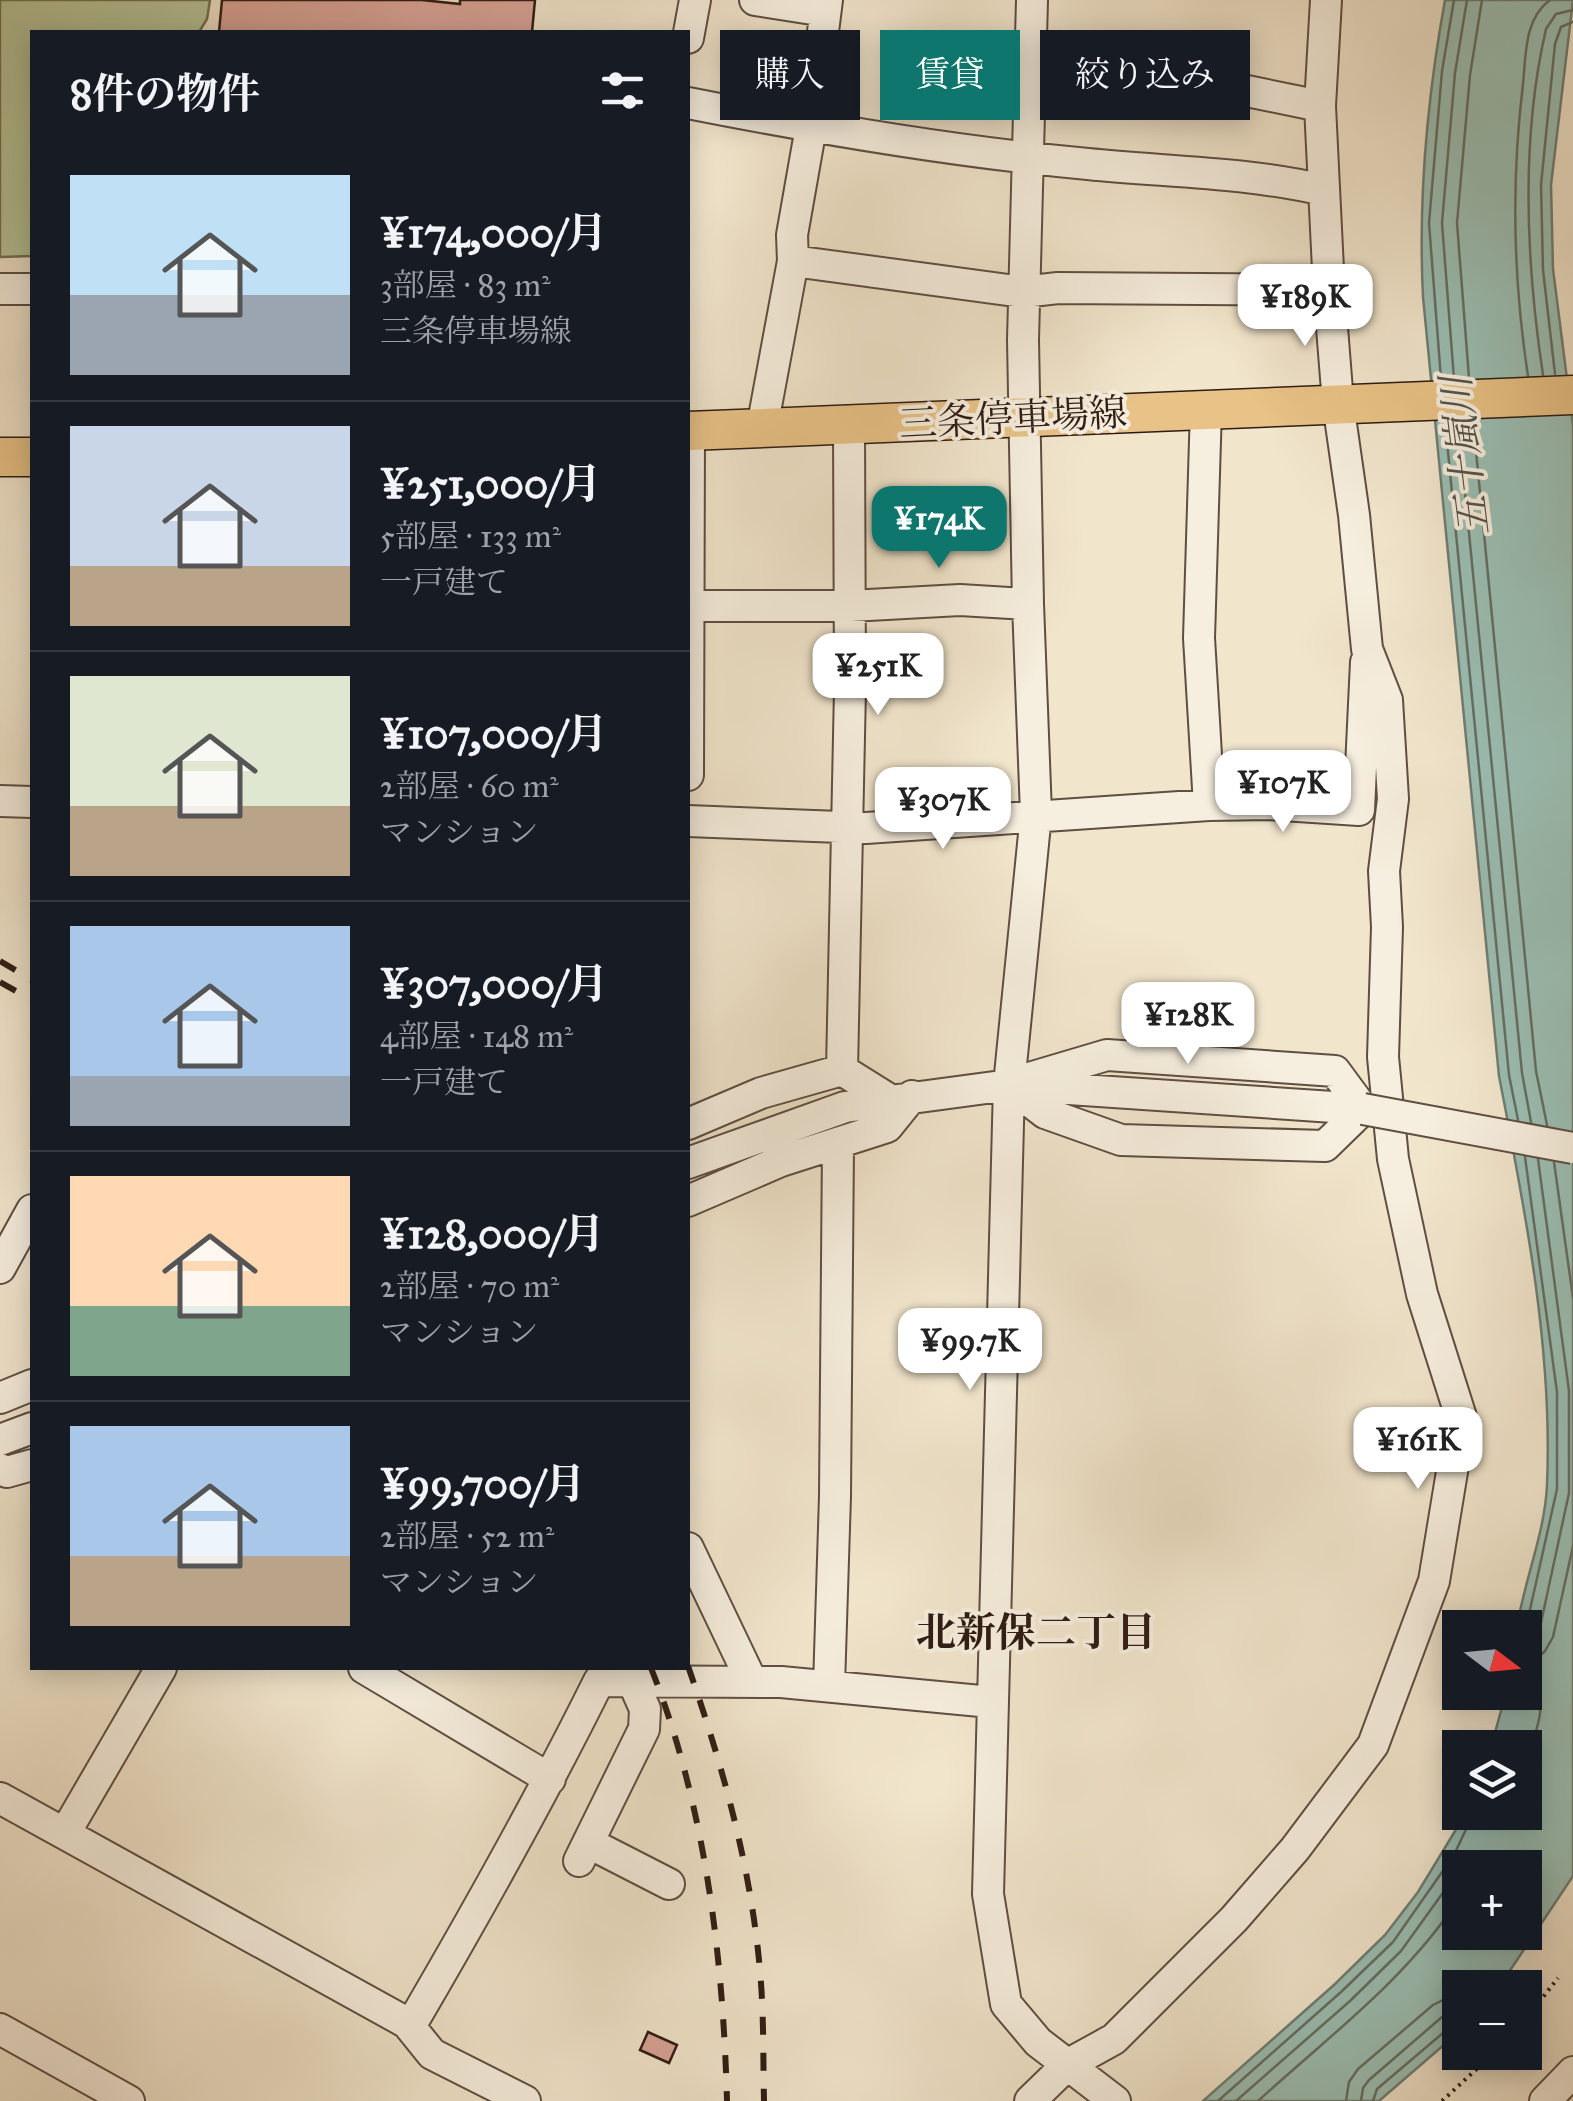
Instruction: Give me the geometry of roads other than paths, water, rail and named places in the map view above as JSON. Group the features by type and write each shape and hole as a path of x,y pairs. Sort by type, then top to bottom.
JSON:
{"main road":[{"name":"三条停車場線","path":"690,431 1573,395"},
{"path":"0,458 30,456"}],"street":[{"path":"689,30 695,0"},
{"path":"755,0 826,6 792,235 792,261 762,428"},
{"path":"1032,0 1024,292 1028,604 1036,814 1009,1085 988,1894 1006,2004 1038,2042 1114,2101"},
{"path":"690,822 846,829 1209,804 1360,810 1367,649 1346,402 1328,290 1320,106 1326,0"},
{"path":"1032,47 1320,106"},
{"path":"690,103 811,127 1027,158 1278,180 1323,190"},
{"path":"792,261 1024,292 1058,288 1328,290"},
{"path":"0,289 30,289"},
{"path":"1206,408 1199,638 1209,804"},
{"path":"842,1070 849,426"},
{"path":"690,606 850,606 960,600 1028,604"},
{"path":"1030,2101 1068,2065 1114,2039 1234,1918 1295,1849 1373,1745 1434,1581 1461,1417 1422,1294 1393,1158 1384,1057 1384,872 1392,799 1388,700 1367,649"},
{"path":"0,801 30,802"},
{"path":"690,1123 762,1093 842,1070 901,1098"},
{"path":"1009,1085 1045,1114 1120,1140 1325,1146 1364,1109"},
{"path":"690,1162 845,1107 1009,1085 1364,1109 1573,1148"},
{"path":"690,1199 781,1161 887,1127 901,1098"},
{"path":"829,1686 838,1144"},
{"path":"0,1268 30,1214"},
{"path":"0,1398 30,1387"},
{"path":"0,1440 30,1429"},
{"path":"0,1469 6,1472 30,1466"},
{"path":"690,1552 752,1682"},
{"path":"66,1833 160,1670"},
{"path":"367,1670 550,1779"},
{"path":"407,2024 411,2024 456,1948 550,1779 598,1681 829,1686 991,1702"},
{"path":"633,1682 646,1710 644,1729 584,1852 669,1884"},
{"path":"0,1798 407,2024 432,2054 525,2101"},
{"path":"0,2029 130,2101"},
{"path":"1545,2101 1573,2072"}],"water":[{"name":"五十嵐川","path":"1445,0 1573,0 1551,185 1553,269 1573,426 1573,1876 1542,1922 1542,1850 1444,1850 1456,1830 1542,1830 1542,1730 1496,1730 1501,1710 1542,1710 1542,1610 1520,1610 1545,1503 1548,1434 1541,1331 1527,1228 1499,1076 1423,297 1423,185"},
{"path":"1442,1852 1442,1950 1524,1950 1510,1970 1442,1970 1442,2047 1379,2101 1203,2101 1335,1984 1385,1935"}],"railway":[{"path":"0,961 30,979"},
{"path":"0,982 30,999"},
{"path":"652,1670 685,1773 708,1881 721,1991 727,2101"},
{"path":"689,1670 723,1778 750,1893 761,1987 764,2101"}],"district":[{"name":"北新保二丁目","path":"1036,1632"}]}
